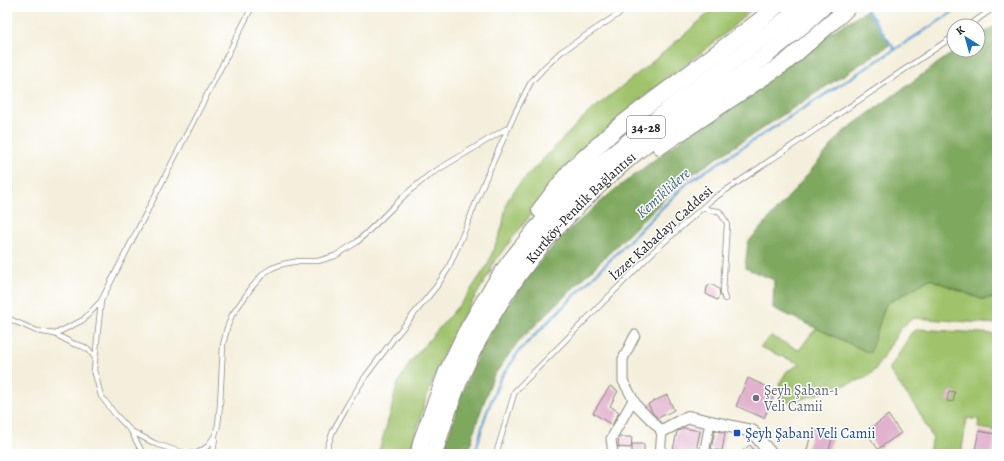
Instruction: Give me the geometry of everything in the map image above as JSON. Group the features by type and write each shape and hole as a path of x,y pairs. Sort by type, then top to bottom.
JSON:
{"highway":[{"path":"633,116 746,23 762,7"},
{"path":"508,264 522,234 570,171 617,128 758,22 775,7"},
{"name":"Kurtköy-Pendik Bağlantısı","path":"418,454 446,374 466,332 508,264 536,229 563,199 602,163 674,105 767,35 801,7"},
{"name":"Kurtköy-Pendik Bağlantısı","path":"434,454 457,385 478,341 501,302 522,271 546,241 569,215 604,180 653,139 773,50 823,7"},
{"path":"604,180 657,148 786,62 848,7"}],"street":[{"path":"635,334 623,359 622,381 637,406 662,431 660,454"},
{"path":"613,454 610,439 633,400"},
{"path":"662,431 688,417 752,431 771,454"},
{"path":"704,454 710,422"}],"lane":[{"path":"55,334 83,320 102,301 252,7"},
{"path":"325,454 333,431 365,377 395,337 436,287 448,269 485,180 531,82 561,52 629,7"},
{"path":"979,18 995,7"},
{"name":"İzzet Kabadayı Caddesi","path":"496,454 515,391 653,252 710,201 946,41"},
{"path":"213,454 220,405 223,345 227,328 232,315 264,273 283,264 299,261 318,261 335,256 357,242 406,194 429,175 509,127"},
{"path":"703,207 709,210 719,211 728,223 723,294 725,299"},
{"path":"102,301 94,370 101,396 131,431 143,454"},
{"path":"7,318 37,331 55,334 74,344 82,346 89,350 95,358"},
{"path":"131,431 156,444 196,454 208,446 215,435"}],"green space":[{"path":"716,7 754,7 725,34 635,104 575,158 491,266 491,271 467,310 442,357 424,405 410,454 378,454 397,385 410,362 466,297 488,264 502,228 507,201 519,184 586,115 657,58"},
{"path":"867,10 891,44 685,179 518,342 493,377 476,425 468,454 442,454 463,391 478,355 500,317 525,280 560,238 613,191 711,117 825,36"},
{"path":"997,26 997,298 981,299 930,279 886,304 870,353 773,308 774,280 745,268 748,242 792,193 843,132 946,57 986,58 986,32"},
{"path":"930,279 981,299 997,298 997,324 913,318 901,328 875,370 866,378 790,403 782,400 779,384 787,371 800,364 760,347 771,336 799,350 816,328 869,353 886,304"},
{"path":"918,329 997,334 997,431 978,428 979,420 967,418 961,454 927,454 933,439 918,410 889,370 911,333"}],"building":[{"path":"711,284 719,289 720,295 717,300 706,294 707,287"},
{"name":"Şeyh Şaban-ı Veli Camii","path":"748,378 776,391 764,418 736,406"},
{"path":"610,386 618,391 610,406 619,412 612,425 593,413"},
{"path":"949,391 955,392 953,402 947,401"},
{"path":"667,395 674,410 658,418 653,414 648,404"},
{"path":"888,415 901,433 878,449 866,432"},
{"path":"684,428 700,431 696,452 695,454 672,454 677,432"},
{"path":"715,430 725,433 722,451 711,449"},
{"path":"812,430 833,435 828,454 806,454"},
{"path":"979,431 995,434 992,454 974,454"},
{"path":"619,437 632,437 631,448 618,447"},
{"path":"632,444 644,444 644,454 632,454"},
{"path":"750,445 757,454 738,454"}],"waterway":[{"name":"Kemiklidere","path":"475,454 485,417 500,379 519,351 687,183 961,7"},
{"path":"867,10 895,50"}],"place":[{"name":"Şeyh Şaban-ı Veli Camii","path":"756,398"},
{"name":"Şeyh Şabani Veli Camii","path":"737,433"}]}
